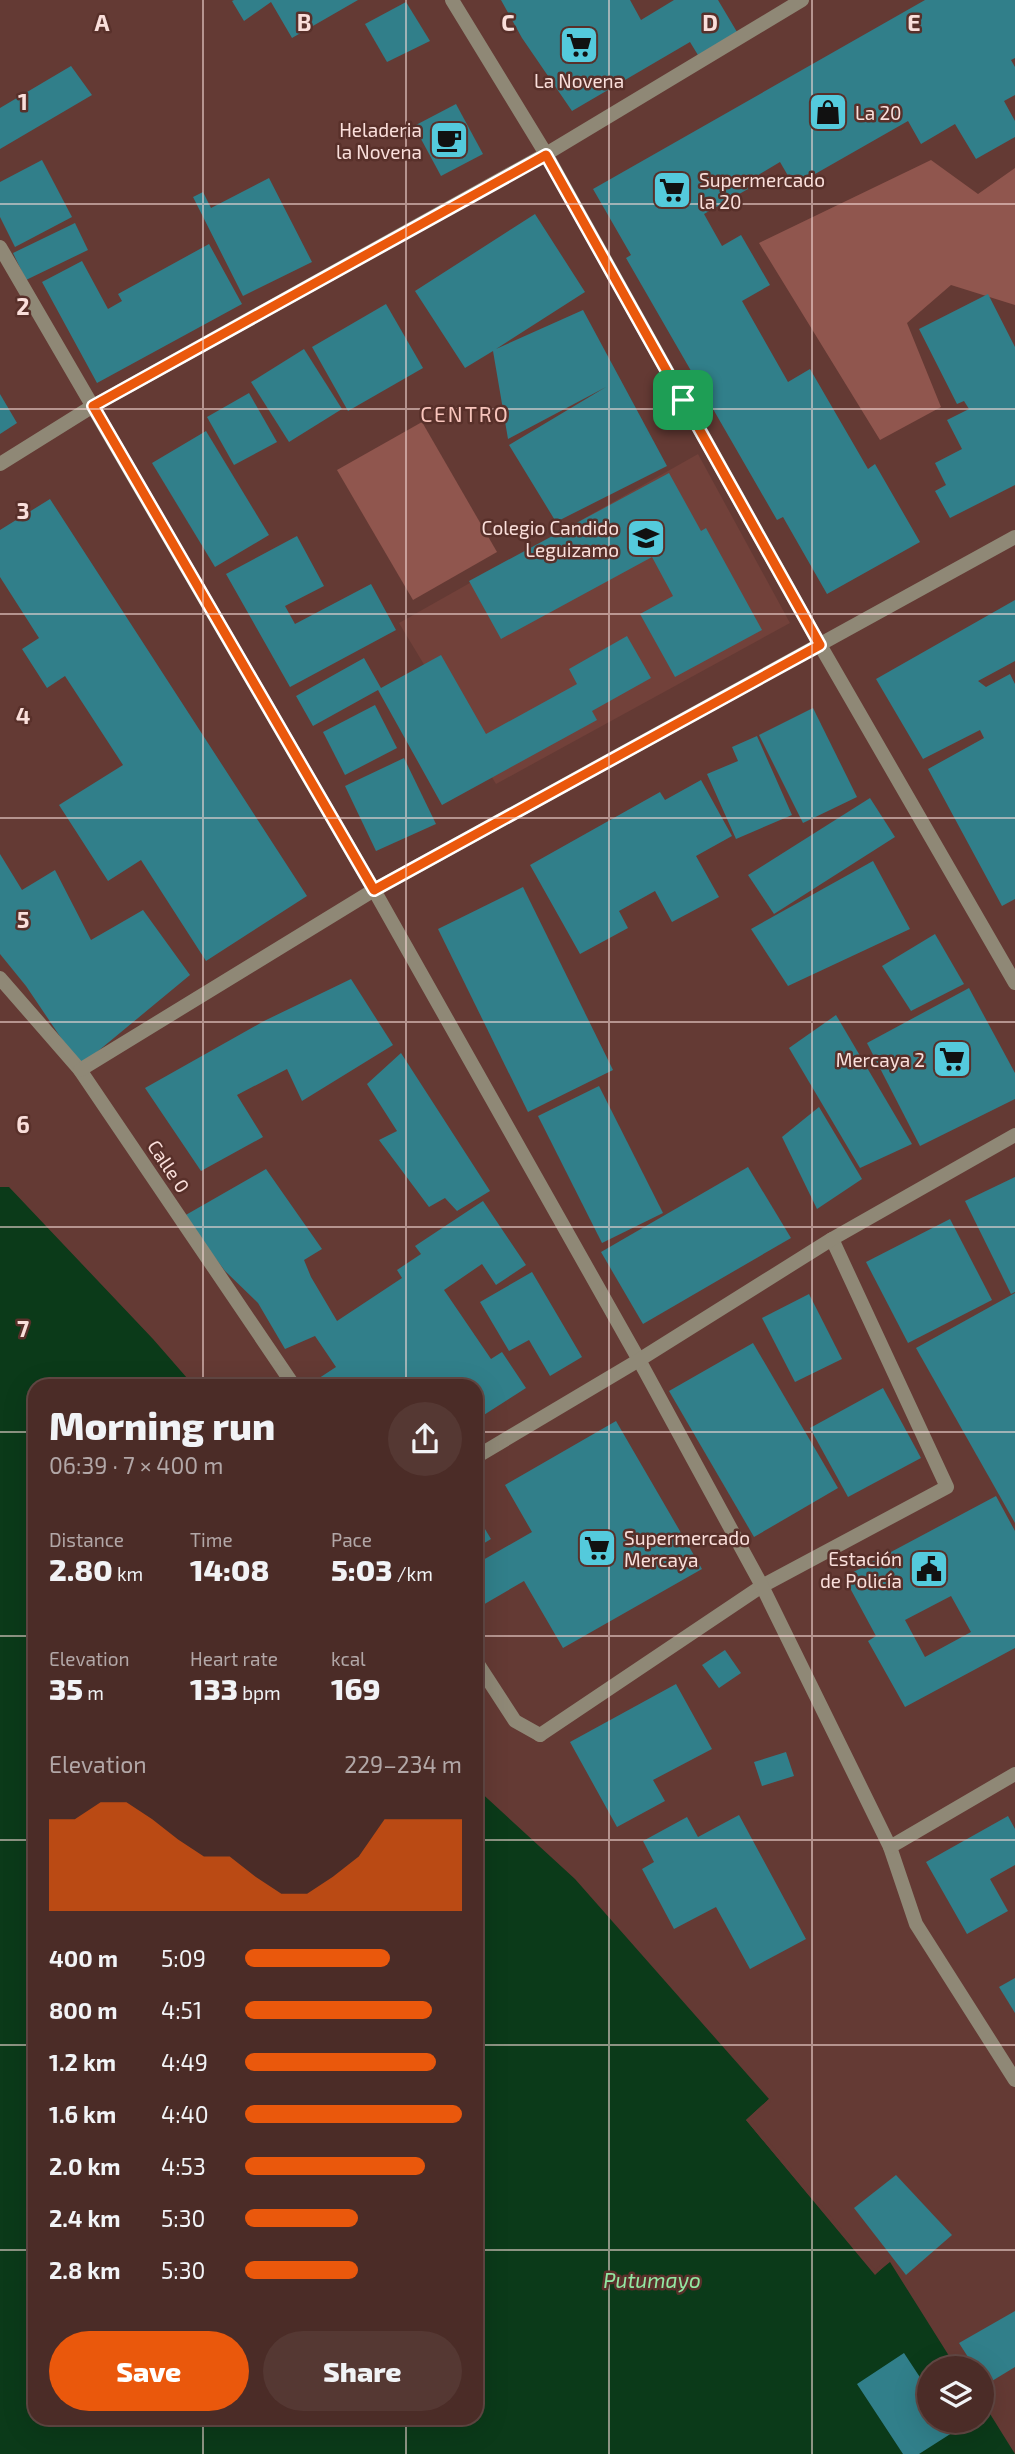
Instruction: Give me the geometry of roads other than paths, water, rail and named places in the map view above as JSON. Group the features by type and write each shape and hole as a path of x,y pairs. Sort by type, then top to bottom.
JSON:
{"street":[{"path":"453,0 546,155 820,645 1015,983"},
{"path":"0,464 93,406 546,155 802,0"},
{"path":"0,247 374,890 639,1360 762,1586 890,1847 916,1924 1015,2080"},
{"path":"80,1070 374,890 1015,537"},
{"name":"Calle 0","path":"0,978 80,1070 289,1379"},
{"path":"483,1453 639,1360 832,1239 1015,1135"},
{"path":"483,1672 515,1721 540,1735 762,1586 947,1487 832,1239"},
{"path":"890,1847 1015,1774"}],"water":[{"name":"Putumayo","path":"0,1187 9,1187 188,1379 28,1379 28,2425 483,2425 483,1794 575,1879 769,2099 746,2120 875,2274 890,2262 949,2356 917,2356 917,2433 994,2433 994,2420 1015,2454 0,2454"}],"place":[{"name":"La Novena","path":"579,45"},
{"name":"La 20","path":"828,112"},
{"name":"Heladeria la Novena","path":"449,140"},
{"name":"Supermercado la 20","path":"672,190"},
{"name":"Colegio Candido Leguizamo","path":"646,538"},
{"name":"Mercaya 2","path":"952,1059"},
{"name":"Supermercado Mercaya","path":"597,1548"},
{"name":"Estación de Policía","path":"929,1569"}],"district":[{"name":"CENTRO","path":"465,413"}]}
